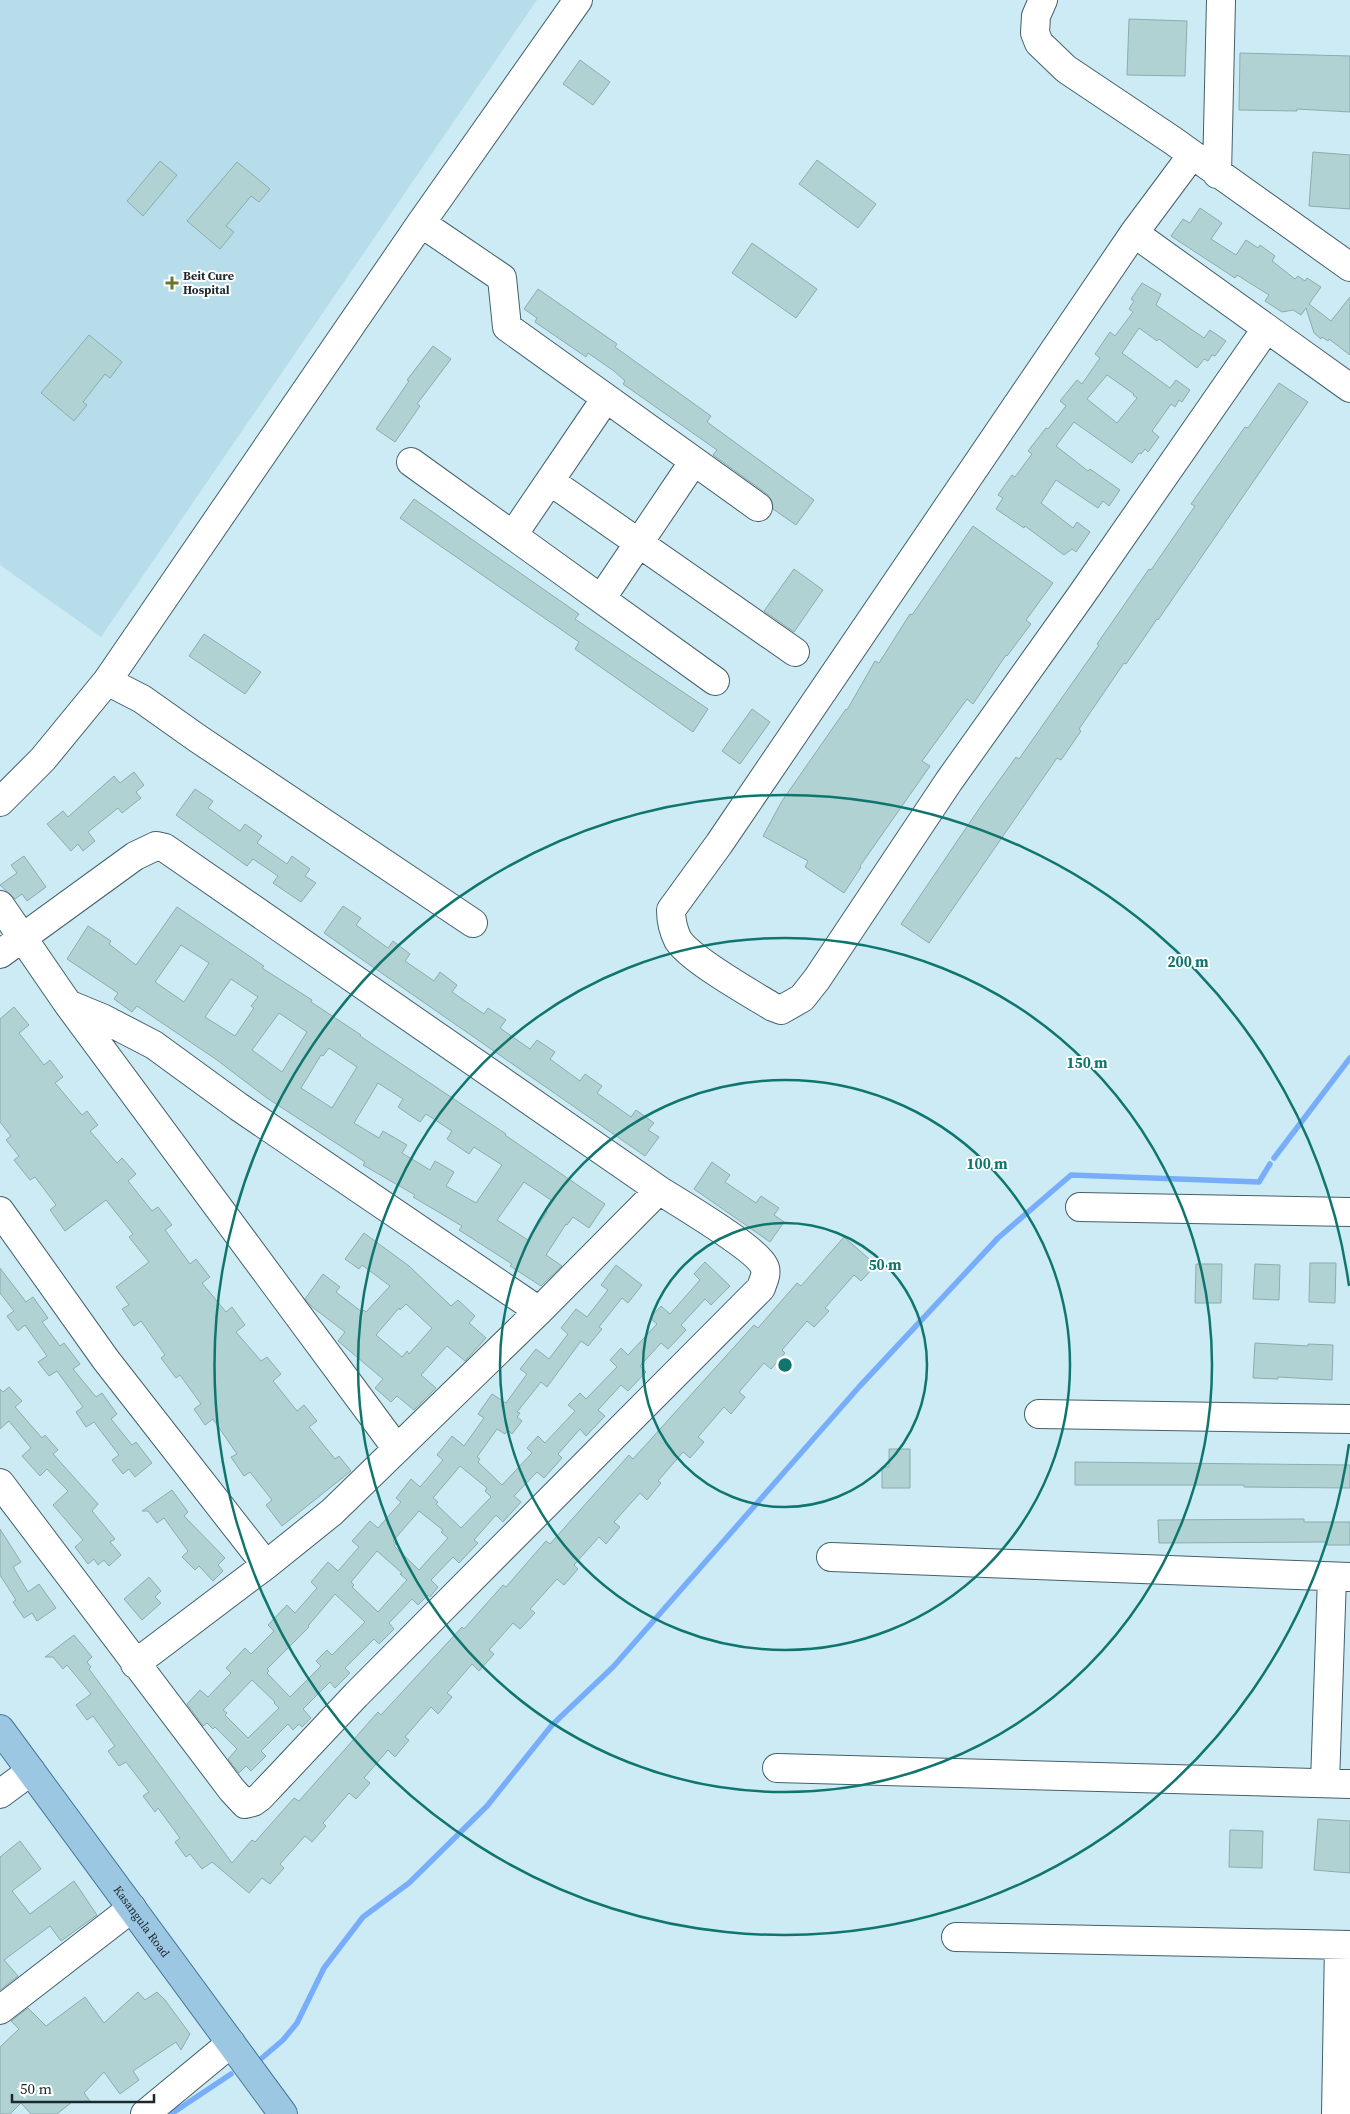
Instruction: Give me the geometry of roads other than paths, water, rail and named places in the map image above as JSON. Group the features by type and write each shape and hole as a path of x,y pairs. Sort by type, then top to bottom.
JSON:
{"main road":[{"name":"Kasangula Road","path":"0,1729 283,2114"}],"street":[{"path":"0,802 43,759 107,681 578,0"},
{"path":"1043,0 1036,16 1035,33 1039,43 1066,70 1192,155 1350,268"},
{"path":"1217,174 1221,0"},
{"path":"1192,155 1134,233 719,844 671,910 672,925 679,941 702,961 773,1007 781,1010 802,998 817,979 949,781 1080,597 1266,329"},
{"path":"422,223 502,278 507,328 758,507"},
{"path":"1134,233 1350,388"},
{"path":"513,535 606,398"},
{"path":"601,599 694,461"},
{"path":"411,462 715,681"},
{"path":"550,480 795,652"},
{"path":"107,681 142,699 473,923"},
{"path":"0,954 135,856 156,846 165,848 659,1190 734,1239 759,1258 766,1274 761,1288 356,1695 260,1797 253,1802 245,1804 239,1800 0,1483"},
{"path":"0,905 68,1004 396,1449"},
{"path":"68,1004 102,1018 154,1045 239,1107 539,1311"},
{"path":"136,1664 332,1512 539,1311 659,1190"},
{"path":"1080,1206 1350,1212"},
{"path":"0,1211 106,1360 266,1565"},
{"path":"1039,1414 1350,1419"},
{"path":"776,1768 1338,1783 1341,1577 831,1556"},
{"path":"0,1794 31,1771"},
{"path":"0,2010 132,1908"},
{"path":"956,1937 1344,1945 1336,2114"},
{"path":"145,2114 231,2043"}],"waterway":[{"path":"1274,1158 1350,1058"},
{"path":"262,2058 283,2040 297,2023 324,1968 363,1917 409,1883 487,1806 552,1725 613,1667 859,1387 998,1238 1071,1175 1259,1182 1270,1164"},
{"path":"171,2114 231,2074"}],"place":[{"name":"Beit Cure Hospital","path":"172,283"}]}
